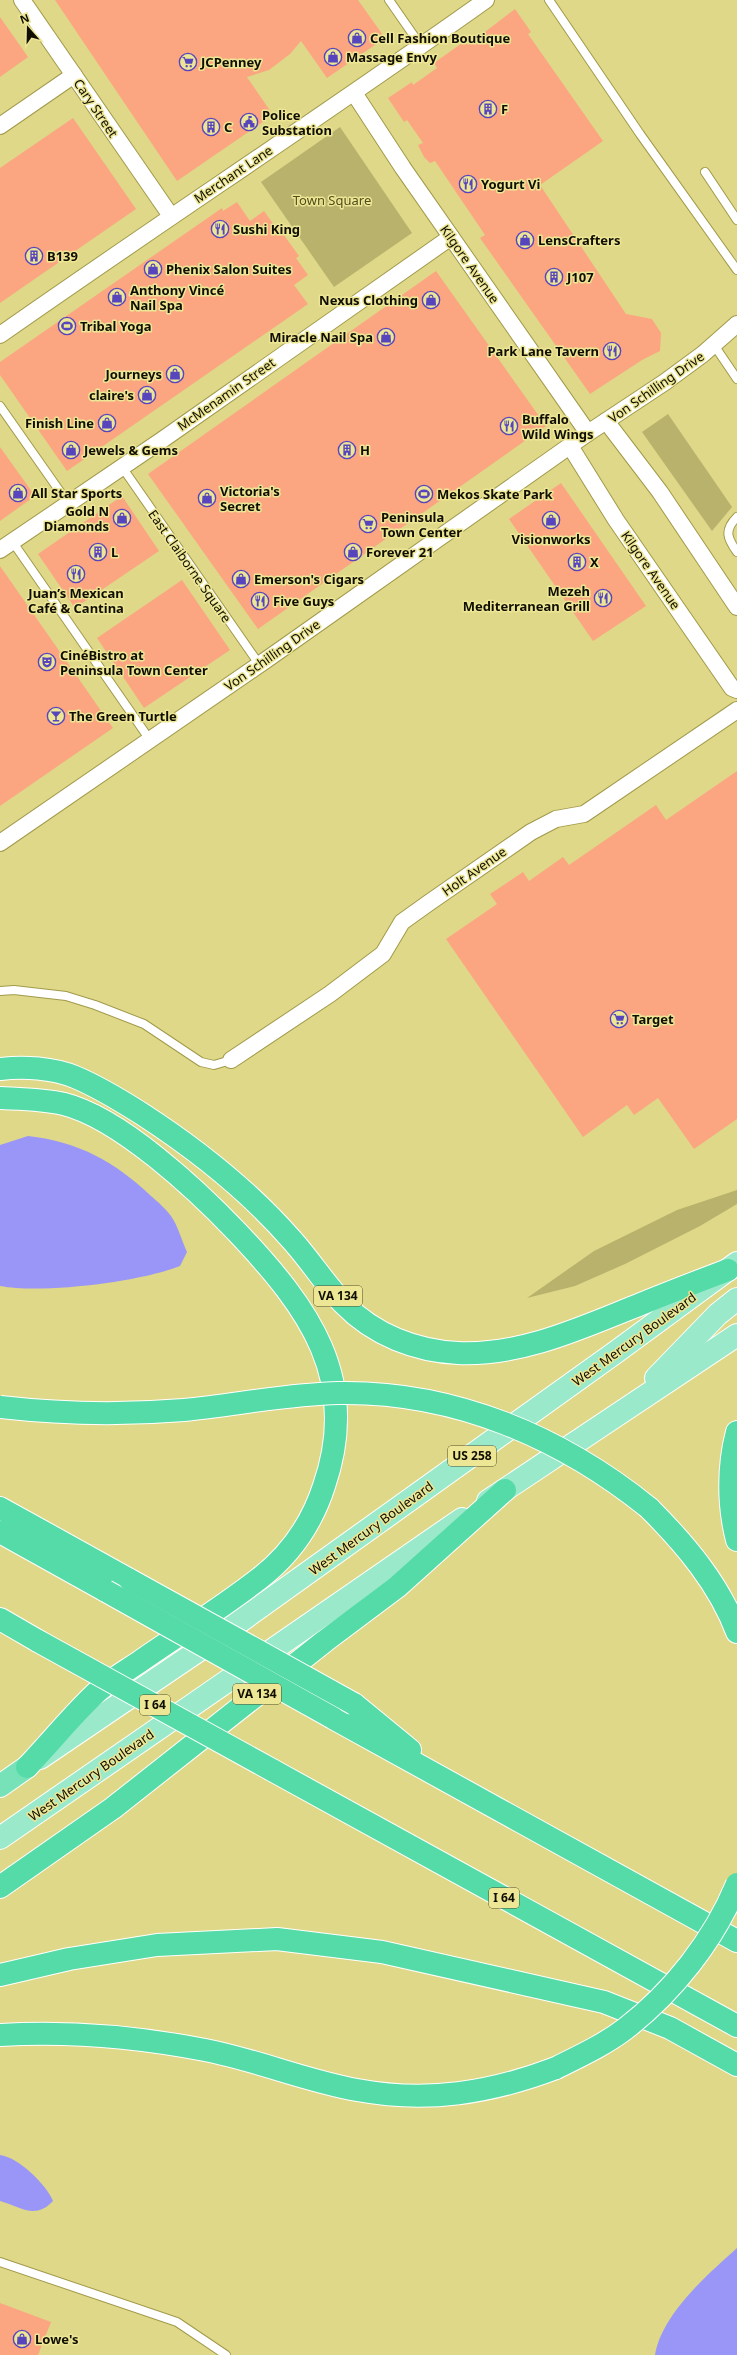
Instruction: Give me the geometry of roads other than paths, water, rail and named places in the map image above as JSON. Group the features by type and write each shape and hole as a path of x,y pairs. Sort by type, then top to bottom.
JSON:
{"highway":[{"name":"VA 134","path":"0,1069 42,1069 74,1077 110,1094 167,1130 204,1157 247,1195 291,1238 344,1304 362,1320 382,1333 405,1344 458,1353 510,1349 578,1329 732,1266"},
{"path":"0,1098 34,1099 66,1105 100,1120 143,1148 192,1187 256,1252 305,1314 327,1360 336,1400 336,1432 332,1463 321,1495 305,1530 287,1553 261,1577 99,1690 28,1767"},
{"path":"0,1407 33,1411 141,1413 339,1393 415,1398 463,1409 522,1430 576,1456 613,1479 649,1508 698,1562 715,1589 737,1632"},
{"path":"737,1432 731,1455 730,1494 737,1540"},
{"name":"VA 134","path":"0,1887 113,1808 319,1646 397,1587 505,1490"},
{"path":"0,1508 354,1704 444,1780"},
{"path":"0,1532 444,1780 737,1941"},
{"name":"I 64","path":"0,1619 737,2026"},
{"name":"West Mercury Boulevard","path":"0,1786 28,1767"},
{"path":"0,2035 50,2034 156,2042 253,2061 357,2090 406,2096 449,2096 492,2088 523,2080 556,2068 587,2053 625,2029 656,2001 684,1972 704,1946 737,1884"},
{"path":"0,1975 69,1959 157,1945 277,1939 382,1952 604,2002 670,2028 737,2065"}],"main road":[{"name":"West Mercury Boulevard","path":"28,1767 220,1635 610,1357 732,1266"},
{"path":"624,1412 718,1314 737,1299"},
{"name":"West Mercury Boulevard","path":"0,1838 505,1490 624,1412 737,1335"}],"street":[{"name":"Cary Street","path":"22,0 170,216"},
{"name":"Merchant Lane","path":"0,335 170,216 354,93 486,0"},
{"path":"0,126 74,75"},
{"name":"Kilgore Avenue","path":"354,93 451,237 588,432"},
{"name":"McMenamin Street","path":"6,545 122,467 451,237"},
{"name":"Von Schilling Drive","path":"0,843 259,664 588,432 665,382 714,345 737,324"},
{"path":"606,421 660,492 737,607"},
{"name":"Kilgore Avenue","path":"570,446 616,520 732,688 737,690"},
{"name":"Holt Avenue","path":"231,1060 330,994 383,954 402,922 531,832 556,819 584,814 737,710"}],"lane":[{"path":"389,0 421,46"},
{"path":"549,0 636,128 737,270"},
{"path":"705,172 737,220"},
{"path":"714,345 737,379"},
{"path":"0,406 68,503"},
{"name":"East Claiborne Square","path":"122,467 259,664"},
{"path":"737,517 727,530 728,538 737,552"},
{"path":"6,545 150,740"},
{"path":"0,991 14,990 66,996 95,1005 144,1024 201,1062 214,1066 231,1060"},
{"path":"0,2262 177,2322 226,2355"}],"place":[{"name":"Cell Fashion Boutique","path":"357,38"},
{"name":"Massage Envy","path":"333,57"},
{"name":"JCPenney","path":"188,62"},
{"name":"F","path":"488,109"},
{"name":"Police Substation","path":"249,122"},
{"name":"C","path":"211,127"},
{"name":"Yogurt Vi","path":"468,184"},
{"name":"Sushi King","path":"220,229"},
{"name":"LensCrafters","path":"525,240"},
{"name":"B139","path":"34,256"},
{"name":"Phenix Salon Suites","path":"153,269"},
{"name":"J107","path":"554,277"},
{"name":"Anthony Vincé Nail Spa","path":"117,297"},
{"name":"Nexus Clothing","path":"431,300"},
{"name":"Tribal Yoga","path":"67,326"},
{"name":"Miracle Nail Spa","path":"386,337"},
{"name":"Park Lane Tavern","path":"612,351"},
{"name":"Journeys","path":"175,374"},
{"name":"claire's","path":"147,395"},
{"name":"Finish Line","path":"107,423"},
{"name":"Buffalo Wild Wings","path":"509,426"},
{"name":"Jewels & Gems","path":"71,450"},
{"name":"H","path":"347,450"},
{"name":"All Star Sports","path":"18,493"},
{"name":"Mekos Skate Park","path":"424,494"},
{"name":"Victoria's Secret","path":"207,498"},
{"name":"Gold N Diamonds","path":"122,518"},
{"name":"Visionworks","path":"551,520"},
{"name":"Peninsula Town Center","path":"368,524"},
{"name":"L","path":"98,552"},
{"name":"Forever 21","path":"353,552"},
{"name":"X","path":"577,562"},
{"name":"Juan’s Mexican Café & Cantina","path":"76,574"},
{"name":"Emerson's Cigars","path":"241,579"},
{"name":"Mezeh Mediterranean Grill","path":"603,598"},
{"name":"Five Guys","path":"260,601"},
{"name":"CinéBistro at Peninsula Town Center","path":"47,662"},
{"name":"The Green Turtle","path":"56,716"},
{"name":"Target","path":"619,1019"},
{"name":"Lowe's","path":"22,2339"}],"park label":[{"name":"Town Square","path":"332,200"}]}
